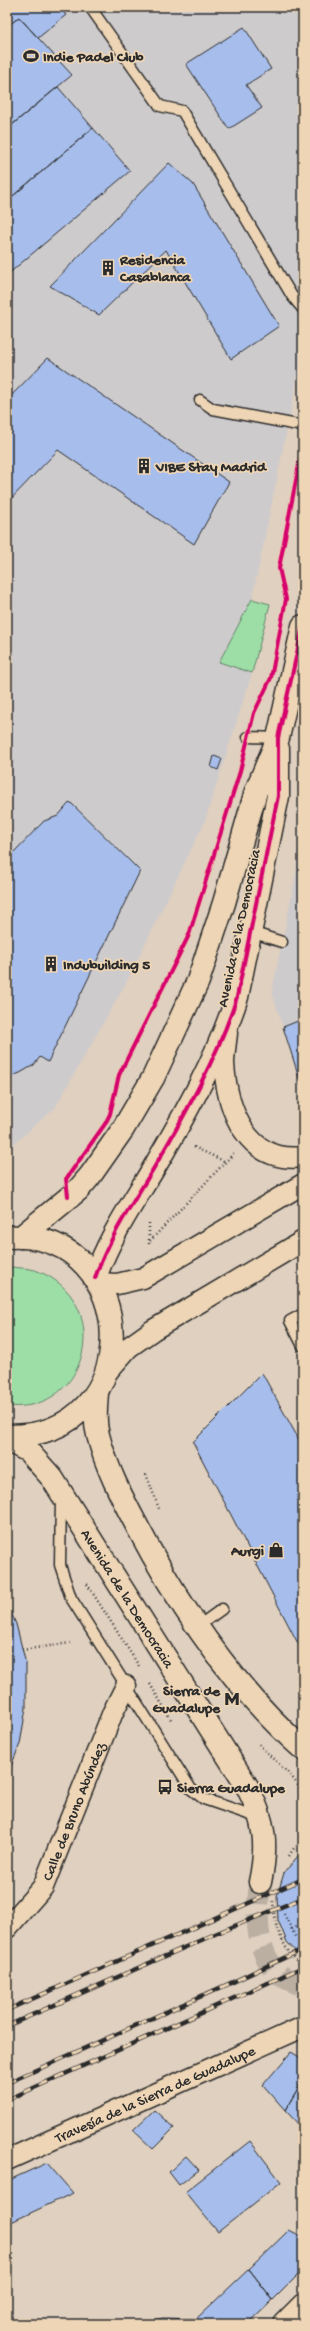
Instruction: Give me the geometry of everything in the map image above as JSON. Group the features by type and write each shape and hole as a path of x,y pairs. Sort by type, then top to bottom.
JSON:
{"main road":[{"name":"Avenida de la Democracia","path":"13,1235 78,1190 90,1176 123,1129 153,1078 198,981 224,903 256,791 278,738 303,626"},
{"name":"Avenida de la Democracia","path":"97,1280 103,1255 113,1234 180,1123 228,1026 237,997 278,796 278,738"},
{"path":"7,1436 36,1433 53,1428 73,1417 97,1393 108,1371 112,1352 112,1326 109,1308 97,1280 87,1268 71,1255 53,1244 13,1235"},
{"path":"97,1393 95,1419 107,1462 144,1540 174,1593 248,1694 303,1749"},
{"name":"Avenida de la Democracia","path":"7,1440 28,1451 52,1478 248,1788 262,1818 265,1839 264,1862 266,1888"},
{"path":"284,2324 303,2305"}],"street":[{"path":"228,1026 225,1068 227,1087 242,1129 259,1147 277,1155 293,1158 303,1157"},
{"path":"97,1280 117,1284 143,1278 303,1184"},
{"path":"108,1371 129,1347 153,1330 303,1241"},
{"name":"Calle de Bruno Abúndez","path":"7,1928 43,1887 113,1712 126,1686"},
{"name":"Travesía de la Sierra de Guadalupe","path":"7,2160 303,2027"}],"lane":[{"path":"90,7 160,106 182,111 292,296 303,309"},
{"path":"200,400 213,408 303,426"},
{"path":"248,736 278,738"},
{"path":"251,932 282,942"},
{"path":"303,1314 290,1321 303,1346"},
{"path":"61,1493 59,1535 62,1576 71,1598 191,1789 204,1799 262,1818"},
{"path":"197,1626 222,1609"}],"path":[{"path":"189,1144 226,1162"},
{"path":"150,1241 238,1149"},
{"path":"148,1221 150,1241 149,1249"},
{"path":"146,1474 159,1509"},
{"path":"22,1650 70,1643"},
{"path":"286,1862 294,1848 303,1842"},
{"path":"266,1888 274,1922 283,1943 303,1966"},
{"path":"284,1914 296,1938"},
{"path":"292,1929 303,1924"}],"shaded area":[{"path":"7,7 303,7 303,351 252,599 270,604 252,673 205,821 128,979 55,1108 7,1150"},
{"path":"303,839 303,1090 272,992"}],"green space":[{"path":"252,599 270,604 252,673 219,662"},
{"path":"11,1267 35,1270 60,1284 76,1304 83,1328 82,1352 74,1374 58,1392 36,1404 7,1406 7,1268"}],"building":[{"path":"7,7 59,7 66,15 38,38 19,17 7,27"},
{"name":"Indie Padel Club","path":"19,17 72,75 7,129 7,27"},
{"path":"244,27 271,69 246,85 262,108 229,129 186,64"},
{"path":"58,87 93,128 7,201 7,129"},
{"path":"93,128 130,171 7,275 7,201"},
{"name":"Residencia Casablanca","path":"169,163 193,184 279,326 231,359 166,250 99,315 50,286"},
{"name":"VIBE Stay Madrid","path":"48,358 229,482 194,544 58,450 7,503 7,400"},
{"path":"214,756 222,759 218,770 211,767"},
{"name":"Indubuilding 5","path":"70,802 140,871 48,1062 40,1057 34,1065 7,1078 7,854 12,854 44,821 58,816"},
{"path":"303,1019 303,1090 283,1027"},
{"name":"Aurgi","path":"262,1373 303,1447 303,1653 193,1442"},
{"path":"7,1603 16,1624 26,1664 26,1708 20,1744 7,1776"},
{"path":"303,1850 303,1960 287,1942 278,1920 277,1896 284,1873"},
{"path":"291,2052 303,2059 303,2080 285,2110 263,2085"},
{"path":"303,2080 303,2126 302,2128 285,2110"},
{"path":"154,2110 174,2128 153,2149 133,2130"},
{"path":"250,2141 281,2182 218,2232 185,2192"},
{"path":"186,2156 199,2170 179,2185 169,2172"},
{"path":"47,2163 73,2193 7,2224 7,2181"},
{"path":"289,2230 303,2237 303,2270 273,2300 249,2269"},
{"path":"249,2269 273,2300 248,2324 132,2324 163,2318 196,2319"}],"tunnel":[{"path":"260,1882 258,1930 264,1953 278,1973 303,1986"}],"railway":[{"path":"7,2010 303,1879"},
{"path":"7,2026 215,1934 303,1898"},
{"path":"7,2083 303,1949"},
{"path":"7,2100 303,1967"}],"cycle path":[{"path":"68,1196 66,1179 105,1124 110,1114 119,1075 189,935 240,771 254,713 271,678 286,599 279,568 303,444"},
{"path":"95,1278 114,1234 190,1105 221,1041 237,997 278,796 278,738 303,626"}],"place":[{"name":"Indie Padel Club","path":"31,56"},
{"name":"Residencia Casablanca","path":"108,268"},
{"name":"VIBE Stay Madrid","path":"144,466"},
{"name":"Indubuilding 5","path":"51,964"},
{"name":"Aurgi","path":"276,1550"},
{"name":"Sierra de Guadalupe","path":"232,1699"},
{"name":"Sierra Guadalupe","path":"165,1787"}]}
